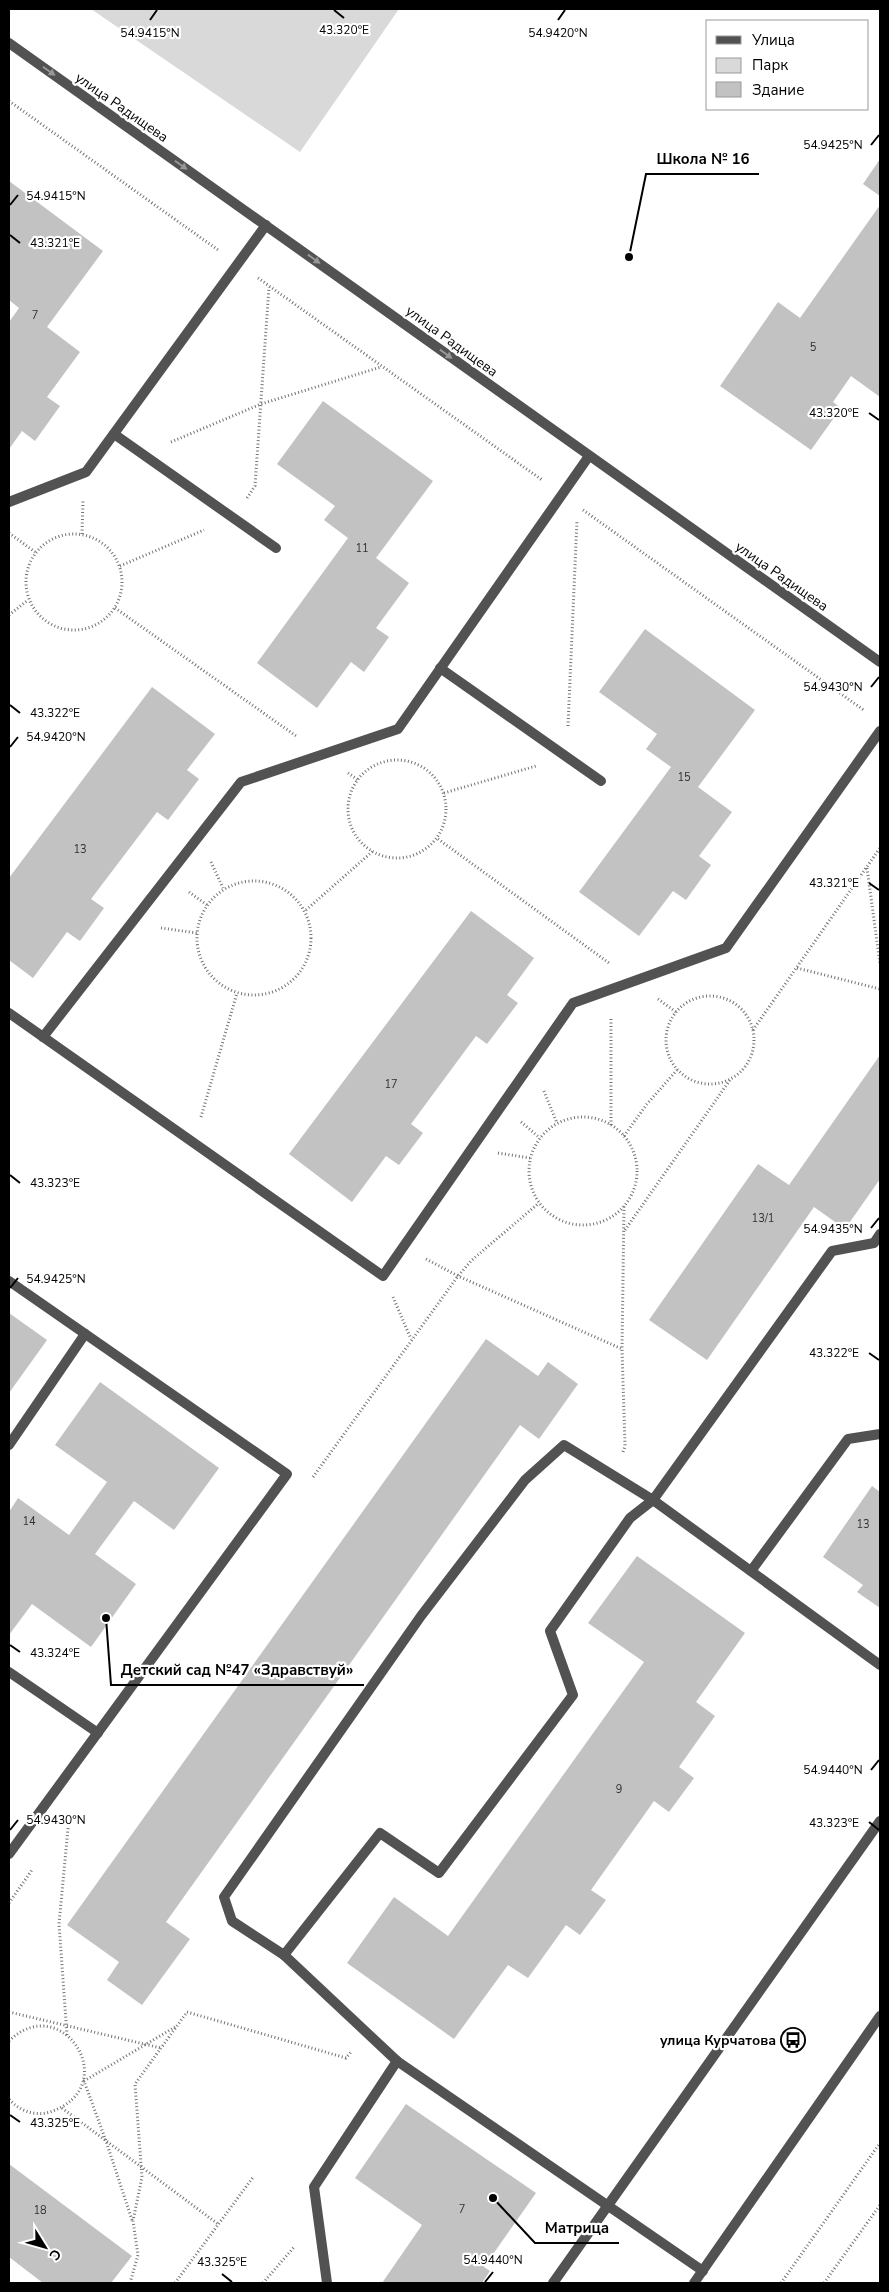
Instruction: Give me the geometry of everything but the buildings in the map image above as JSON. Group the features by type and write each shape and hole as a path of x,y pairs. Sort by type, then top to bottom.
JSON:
{"street":[{"name":"улица Радищева","path":"9,43 880,662"},
{"path":"9,502 83,474 266,225"},
{"path":"114,434 276,548"},
{"path":"43,1037 241,782 398,729 589,456"},
{"path":"440,668 601,781"},
{"path":"9,1013 383,1276 573,1003 726,948 880,730"},
{"path":"284,1955 380,1833 439,1873 572,1695 550,1632 630,1518 653,1500 832,1251 874,1243 880,1234"},
{"path":"9,1281 287,1474 9,1854"},
{"path":"9,1445 85,1334"},
{"path":"751,1571 848,1439 880,1434"},
{"path":"703,2270 397,2062 284,1955 232,1921 224,1897 421,1616 525,1480 564,1445 653,1500 880,1665"},
{"path":"9,1672 98,1733"},
{"path":"553,2283 880,1821"},
{"path":"694,2283 880,2016"},
{"path":"327,2283 314,2187 397,2062"}],"path":[{"path":"9,101 872,716"},
{"path":"120,566 234,518 255,486 269,286"},
{"path":"143,454 261,404 382,367"},
{"path":"82,534 83,474"},
{"path":"444,793 567,757 578,506"},
{"path":"9,533 35,552"},
{"path":"64,534 82,534 98,540 111,551 120,566 122,587 115,608 100,623 80,630 59,629 40,618 28,600 25,584 27,567 35,552 48,541 64,534"},
{"path":"9,615 28,600"},
{"path":"115,608 358,780"},
{"path":"405,760 421,766 436,778 444,793 446,814 438,838 425,850 405,858 383,857 364,846 354,832 348,814 350,796 358,780 371,768 388,761 405,760"},
{"path":"438,838 676,1012"},
{"path":"753,1030 880,848"},
{"path":"306,910 373,851"},
{"path":"867,867 880,964"},
{"path":"246,880 269,881 290,892 306,910 312,932 310,954 299,975 281,989 259,995 237,993 217,983 204,966 197,946 198,924 206,905 223,888 246,880"},
{"path":"131,924 197,933"},
{"path":"796,968 880,989"},
{"path":"611,989 611,1125"},
{"path":"194,1144 237,993"},
{"path":"624,1232 730,1079 745,1067 753,1050 753,1030 746,1015 735,1004 720,997 703,996 688,1002 676,1012 668,1026 665,1041 668,1057 677,1070 693,1081 712,1084 730,1079"},
{"path":"624,1136 647,1104 677,1070"},
{"path":"578,1116 599,1119 618,1129 624,1136 631,1145 637,1166 635,1187 624,1206 610,1218 591,1225 571,1224 553,1216 539,1202 530,1181 530,1158 540,1138 557,1123 578,1116"},
{"path":"615,1477 625,1446 622,1349 624,1206"},
{"path":"404,1247 458,1276 622,1349"},
{"path":"383,1276 411,1339"},
{"path":"67,2035 59,1924 69,1818"},
{"path":"9,2012 161,2048"},
{"path":"132,2221 142,2177 135,2084 187,2012 346,2058 365,2031"},
{"path":"9,2099 29,2112 46,2114 62,2108 76,2097 84,2081 178,2025"},
{"path":"9,2041 18,2032 34,2026 52,2027 67,2035 79,2047 84,2064 84,2081 132,2221 138,2256 130,2283"},
{"path":"62,2108 218,2224"},
{"path":"781,2283 880,2143"},
{"path":"175,2283 254,2176"},
{"path":"824,2283 880,2204"},
{"path":"263,2283 319,2219"}],"green space":[{"path":"91,9 399,9 300,152"}],"place":[{"name":"Школа № 16","path":"629,257"},
{"name":"Детский сад №47 «Здравствуй»","path":"106,1618"},
{"name":"улица Курчатова","path":"793,2040"},
{"name":"Матрица","path":"493,2198"}]}
